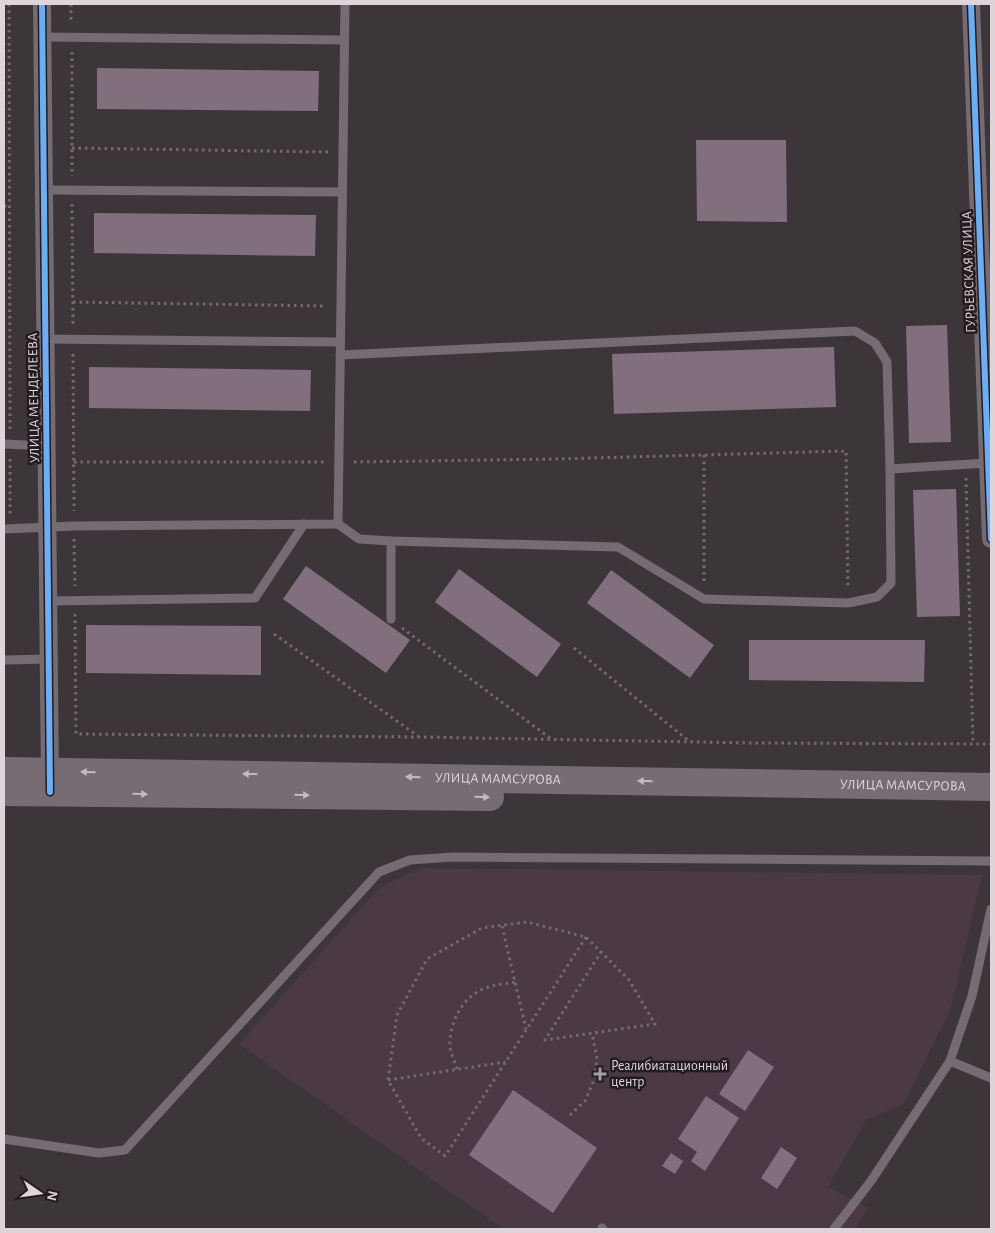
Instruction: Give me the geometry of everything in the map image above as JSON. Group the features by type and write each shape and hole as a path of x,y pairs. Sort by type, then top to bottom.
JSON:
{"main road":[{"name":"УЛИЦА МАМСУРОВА","path":"4,771 50,782 991,803"},
{"name":"УЛИЦА МАМСУРОВА","path":"4,792 50,782 991,787"}],"street":[{"name":"УЛИЦА МЕНДЕЛЕЕВА","path":"42,4 50,782"},
{"name":"ГУРЬЕВСКАЯ УЛИЦА","path":"972,4 985,226 988,463 991,539"}],"lane":[{"path":"338,524 345,4"},
{"path":"42,37 344,40"},
{"path":"44,190 342,192"},
{"path":"7,529 74,526 338,524 358,538 391,541 618,547 704,599 848,603 877,597 891,583 887,362 875,343 855,331 340,355"},
{"path":"45,339 340,342"},
{"path":"7,444 46,446"},
{"path":"890,470 988,463"},
{"path":"48,602 255,598 304,524"},
{"path":"390,620 391,541"},
{"path":"4,660 49,660"},
{"path":"4,1139 99,1154 125,1150 379,872 410,860 452,857 991,861"},
{"path":"834,1229 871,1181 950,1061 972,996 991,909"},
{"path":"950,1061 991,1078"}],"path":[{"path":"7,529 9,4"},
{"path":"71,4 76,734 419,736 991,744"},
{"path":"72,148 329,152"},
{"path":"4,206 9,206"},
{"path":"73,302 327,306"},
{"path":"74,462 339,462 846,451 848,603"},
{"path":"704,455 704,599"},
{"path":"390,620 550,739"},
{"path":"274,634 419,736"},
{"path":"574,648 689,741"},
{"path":"586,937 445,1156 421,1138 388,1080 396,1015 427,959 482,928 527,922 586,937 601,952 629,980 655,1024 545,1040 601,952"},
{"path":"502,926 526,1030"},
{"path":"457,1069 450,1049 451,1032 458,1011 470,996 487,987 515,982"},
{"path":"570,1114 585,1102 594,1080 597,1059 592,1033"},
{"path":"388,1080 505,1062"}],"shaded area":[{"name":"Реалибиатационный центр","path":"421,868 982,875 951,1008 904,1104 866,1120 828,1187 868,1208 855,1229 503,1229 239,1044 380,887"}],"building":[{"path":"97,68 319,71 318,111 97,109"},
{"path":"696,140 786,140 787,222 697,221"},
{"path":"94,213 316,215 315,256 94,253"},
{"path":"947,325 951,442 909,443 906,326"},
{"path":"834,347 836,407 614,414 612,354"},
{"path":"89,367 311,370 310,411 89,408"},
{"path":"956,489 960,616 917,617 913,490"},
{"path":"306,566 410,640 386,673 283,599"},
{"path":"459,569 561,644 537,677 435,602"},
{"path":"611,570 714,645 690,678 587,603"},
{"path":"86,625 261,626 261,675 86,673"},
{"path":"749,640 925,640 924,682 749,680"},
{"path":"748,1050 774,1067 745,1111 719,1094"},
{"path":"513,1090 597,1148 553,1213 469,1155"},
{"path":"706,1096 739,1118 705,1171 691,1161 697,1152 678,1139"},
{"path":"781,1147 797,1158 777,1189 761,1178"},
{"path":"671,1153 683,1161 675,1174 662,1166"}],"cycle path":[{"path":"42,4 50,792"},
{"path":"971,4 991,539"}],"place":[{"name":"Реалибиатационный центр","path":"600,1074"}]}
